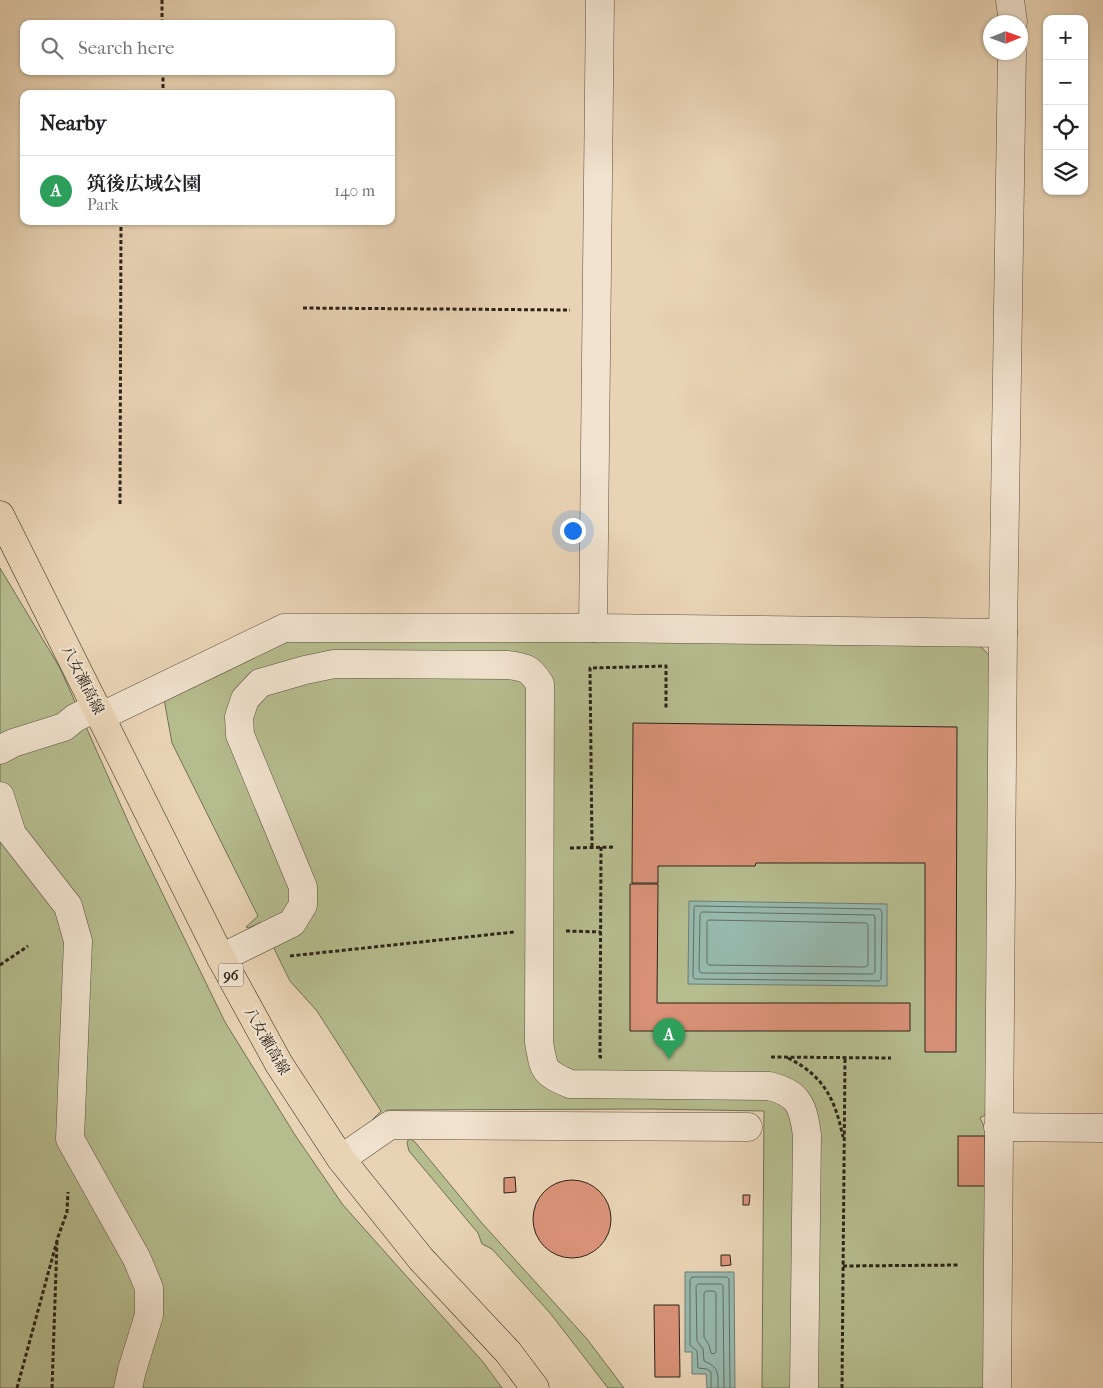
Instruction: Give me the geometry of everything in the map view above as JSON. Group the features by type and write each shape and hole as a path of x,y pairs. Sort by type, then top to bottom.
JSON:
{"main road":[{"name":"八女瀬高線","path":"0,515 221,958 279,1064 341,1159 421,1259 508,1352 535,1388"}],"street":[{"path":"593,628 600,0"},
{"path":"1010,0 1012,15"},
{"path":"996,1388 1002,633 1012,60"},
{"path":"0,750 13,743 64,727 75,718 99,711 284,628 593,628 1002,633"},
{"path":"221,958 292,923 302,905 303,887 240,735 239,717 245,699 260,683 334,664 507,665 523,667 533,673 540,684 539,1042 543,1064 551,1076 570,1084 769,1086 783,1089 797,1099 804,1114 807,1135 804,1388"},
{"path":"0,796 12,834 68,906 78,941 70,1139 137,1259 149,1288 148,1315 128,1388"},
{"path":"341,1159 390,1125 748,1127"},
{"path":"998,1127 1103,1128"}],"path":[{"path":"162,0 162,20"},
{"path":"163,75 163,90"},
{"path":"120,504 121,225"},
{"path":"303,308 596,310"},
{"path":"592,847 590,668 666,666 666,708"},
{"path":"601,847 600,1057 610,1057"},
{"path":"570,848 615,847"},
{"path":"284,959 292,955 522,931"},
{"path":"561,932 600,932"},
{"path":"0,965 28,946"},
{"path":"768,1057 891,1058"},
{"path":"842,1388 845,1057"},
{"path":"17,1388 58,1236 67,1212 68,1185"},
{"path":"52,1388 58,1236"},
{"path":"843,1266 960,1265"}],"green space":[{"path":"0,568 60,668 134,835 225,1022 295,1135 343,1205 483,1362 502,1388 0,1388"},
{"path":"291,639 977,643 991,657 987,1114 980,1118 989,1137 987,1388 762,1388 764,1111 651,1109 387,1110 374,1123 372,1120 381,1111 317,1011 290,981 261,922 249,928 246,927 258,916 172,743 164,699"},
{"path":"409,1138 415,1142 481,1222 587,1339 624,1388 608,1388 550,1313 492,1249 482,1244 478,1233 409,1151 407,1143"}],"water":[{"path":"689,901 887,904 887,986 688,984"},
{"path":"685,1272 734,1272 735,1388 707,1388 706,1374 692,1374 692,1352 685,1352"}],"building":[{"path":"633,723 957,727 956,1052 925,1052 925,863 756,863 755,866 658,866 658,883 632,883"},
{"path":"630,884 658,884 657,1003 910,1003 910,1031 630,1031"},
{"path":"958,1136 985,1136 985,1186 958,1186"},
{"path":"515,1177 516,1192 504,1193 504,1178"},
{"path":"572,1180 587,1183 604,1197 608,1204 611,1219 608,1234 594,1251 587,1255 572,1258 557,1255 540,1241 536,1234 533,1219 536,1204 550,1187 557,1183"},
{"path":"743,1195 750,1195 749,1205 743,1205"},
{"path":"721,1255 730,1255 731,1265 721,1266"},
{"path":"654,1305 679,1305 680,1377 655,1377"}],"place":[{"name":"筑後広域公園","path":"669,1059"}]}
